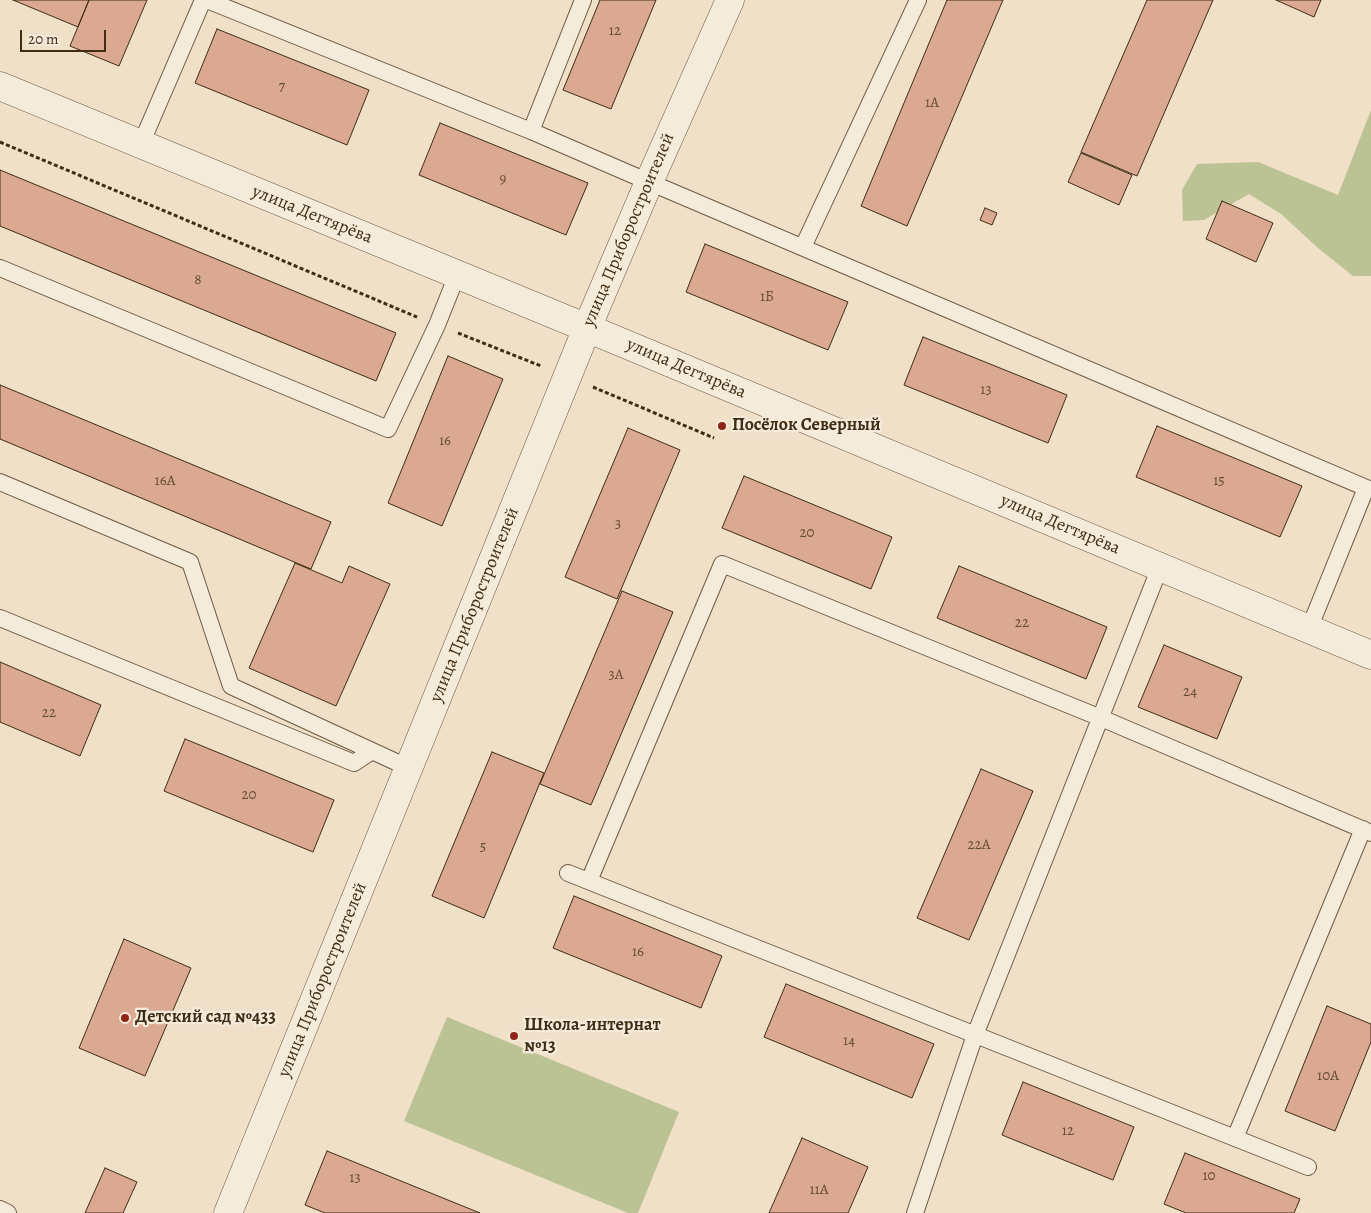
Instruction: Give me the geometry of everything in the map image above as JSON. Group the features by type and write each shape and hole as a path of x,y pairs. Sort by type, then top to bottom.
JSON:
{"street":[{"name":"улица Приборостроителей","path":"228,1213 587,328 649,182 730,0"},
{"name":"улица Дегтярёва","path":"0,86 1371,655"}],"lane":[{"path":"141,144 203,0"},
{"path":"207,0 531,131 1368,489 1309,629"},
{"path":"531,131 583,0"},
{"path":"803,247 918,0"},
{"path":"0,268 388,429 437,325 457,275"},
{"path":"0,482 190,562 231,686 409,768"},
{"path":"589,881 722,564 1101,718 1367,831 1235,1138"},
{"path":"915,1213 975,1035 1160,567"},
{"path":"0,618 354,763 372,751"},
{"path":"568,873 1308,1167"},
{"path":"0,1209 8,1213"}],"path":[{"path":"0,142 437,325 568,376 714,438"}],"green space":[{"path":"1371,110 1371,276 1353,276 1318,248 1281,214 1249,194 1204,220 1183,221 1182,190 1197,164 1258,162 1338,195"},
{"path":"447,1017 679,1112 638,1213 628,1213 404,1121"}],"building":[{"path":"13,0 89,0 78,27"},
{"path":"89,0 147,0 119,66 70,46"},
{"path":"600,0 656,0 611,109 563,90"},
{"path":"947,0 1003,0 907,226 861,206"},
{"path":"1147,0 1213,0 1137,176 1081,152"},
{"path":"1276,0 1321,0 1314,17"},
{"path":"217,29 369,90 347,145 195,83"},
{"path":"440,123 588,183 566,235 419,175"},
{"path":"1081,153 1132,175 1119,205 1068,182"},
{"path":"0,170 396,333 376,381 0,226"},
{"path":"1222,201 1273,223 1256,262 1206,239"},
{"path":"985,208 997,213 992,225 980,220"},
{"path":"705,244 848,302 828,350 686,292"},
{"path":"923,337 1067,395 1048,443 904,385"},
{"path":"448,356 503,379 442,526 388,503"},
{"path":"0,385 331,522 311,569 0,439"},
{"path":"1157,426 1302,486 1280,537 1136,477"},
{"path":"628,428 680,450 617,599 565,577"},
{"path":"744,476 892,537 871,589 722,528"},
{"path":"295,563 342,583 349,566 390,584 336,706 249,668"},
{"path":"959,566 1107,627 1086,679 937,618"},
{"path":"622,591 673,612 591,805 540,784"},
{"path":"1164,645 1242,677 1217,739 1138,707"},
{"path":"0,662 101,705 80,756 0,722"},
{"path":"185,739 334,800 313,852 164,791"},
{"path":"492,752 544,773 484,918 432,896"},
{"path":"981,769 1033,791 969,940 917,918"},
{"path":"574,896 722,956 701,1008 553,948"},
{"path":"124,939 191,968 145,1076 79,1048"},
{"path":"786,984 934,1044 912,1098 764,1037"},
{"path":"1327,1006 1371,1024 1371,1042 1335,1131 1285,1111"},
{"path":"1023,1082 1134,1127 1113,1180 1002,1135"},
{"path":"802,1138 868,1167 848,1213 769,1213"},
{"path":"327,1151 480,1213 325,1213 305,1205"},
{"path":"1185,1153 1300,1199 1294,1213 1186,1213 1164,1204"},
{"path":"105,1168 137,1182 123,1213 85,1213"}],"place":[{"name":"Посёлок Северный","path":"722,426"},
{"name":"Детский сад №433","path":"125,1018"},
{"name":"Школа-интернат №13","path":"514,1036"}]}
